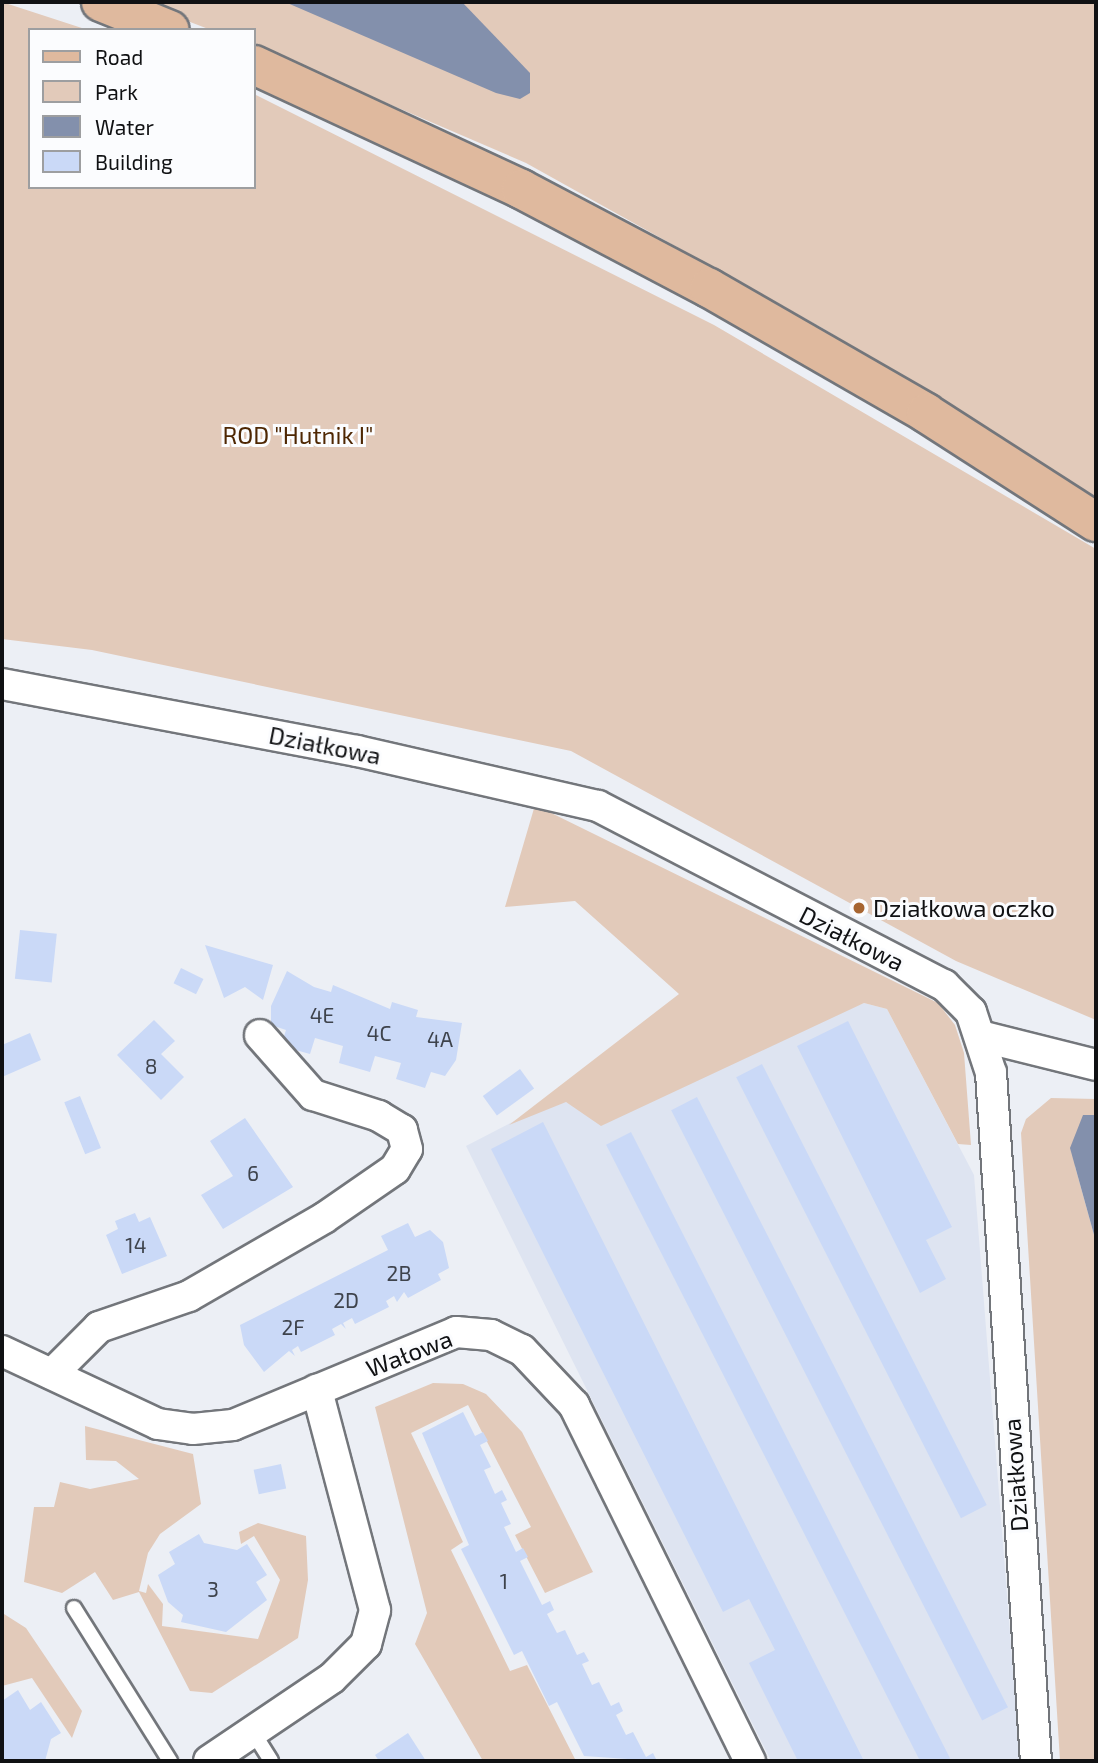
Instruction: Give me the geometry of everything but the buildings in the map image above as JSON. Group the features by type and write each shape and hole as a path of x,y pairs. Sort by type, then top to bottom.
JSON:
{"main road":[{"path":"101,2 165,28"},
{"path":"256,66 521,189 709,288 926,413 1096,522"}],"street":[{"name":"Działkowa","path":"2,684 358,751 598,806 944,985 971,1012 984,1037 1036,1761"},
{"path":"52,1374 99,1327 189,1296 324,1218 394,1169 407,1149 402,1130 379,1116 313,1095 260,1035"},
{"path":"984,1037 1096,1065"},
{"name":"Wałowa","path":"2,1350 158,1424 194,1429 233,1425 456,1332 491,1335 522,1350 574,1405 750,1761"},
{"path":"209,1761 332,1678 366,1644 375,1610 317,1390"}],"lane":[{"path":"74,1608 170,1761"},
{"path":"253,1732 271,1761"}],"shaded area":[{"path":"864,1003 887,1009 974,1175 1020,1761 771,1761 466,1146 545,1105 566,1102 584,1110"}],"green space":[{"name":"ROD \"Hutnik I\"","path":"2,2 82,28 28,28 28,189 256,189 256,95 714,325 1096,549 1096,1020 956,961 571,751 92,650 2,639"},
{"path":"138,2 1096,2 1096,497 824,329 526,163 256,47 256,28 206,28"},
{"path":"535,805 938,1003 955,1025 964,1053 971,1145 958,1144 887,1009 864,1003 601,1126 566,1102 509,1125 679,994 575,901 505,907"},
{"path":"1051,1098 1096,1099 1096,1116 1075,1166 1096,1242 1096,1761 1060,1761 1021,1133 1026,1119"},
{"path":"433,1383 463,1384 486,1394 522,1432 593,1572 545,1593 515,1535 531,1527 468,1405 411,1433 463,1542 451,1550 510,1671 527,1665 576,1761 483,1761 415,1644 427,1613 375,1407"},
{"path":"85,1426 193,1454 201,1504 160,1534 148,1553 139,1591 146,1593 148,1584 163,1604 162,1626 258,1639 280,1580 254,1536 241,1544 239,1532 258,1523 306,1536 308,1580 298,1638 212,1693 190,1691 139,1592 113,1600 95,1572 62,1593 24,1582 34,1507 54,1507 60,1482 90,1489 139,1479 116,1461 86,1460"},
{"path":"4,1614 26,1628 82,1711 72,1738 32,1678 2,1686"}],"water":[{"path":"285,2 462,2 530,73 530,93 520,99 496,93"},
{"path":"1083,1115 1096,1115 1096,1242 1070,1148"}],"place":[{"name":"Działkowa oczko","path":"859,908"}]}
